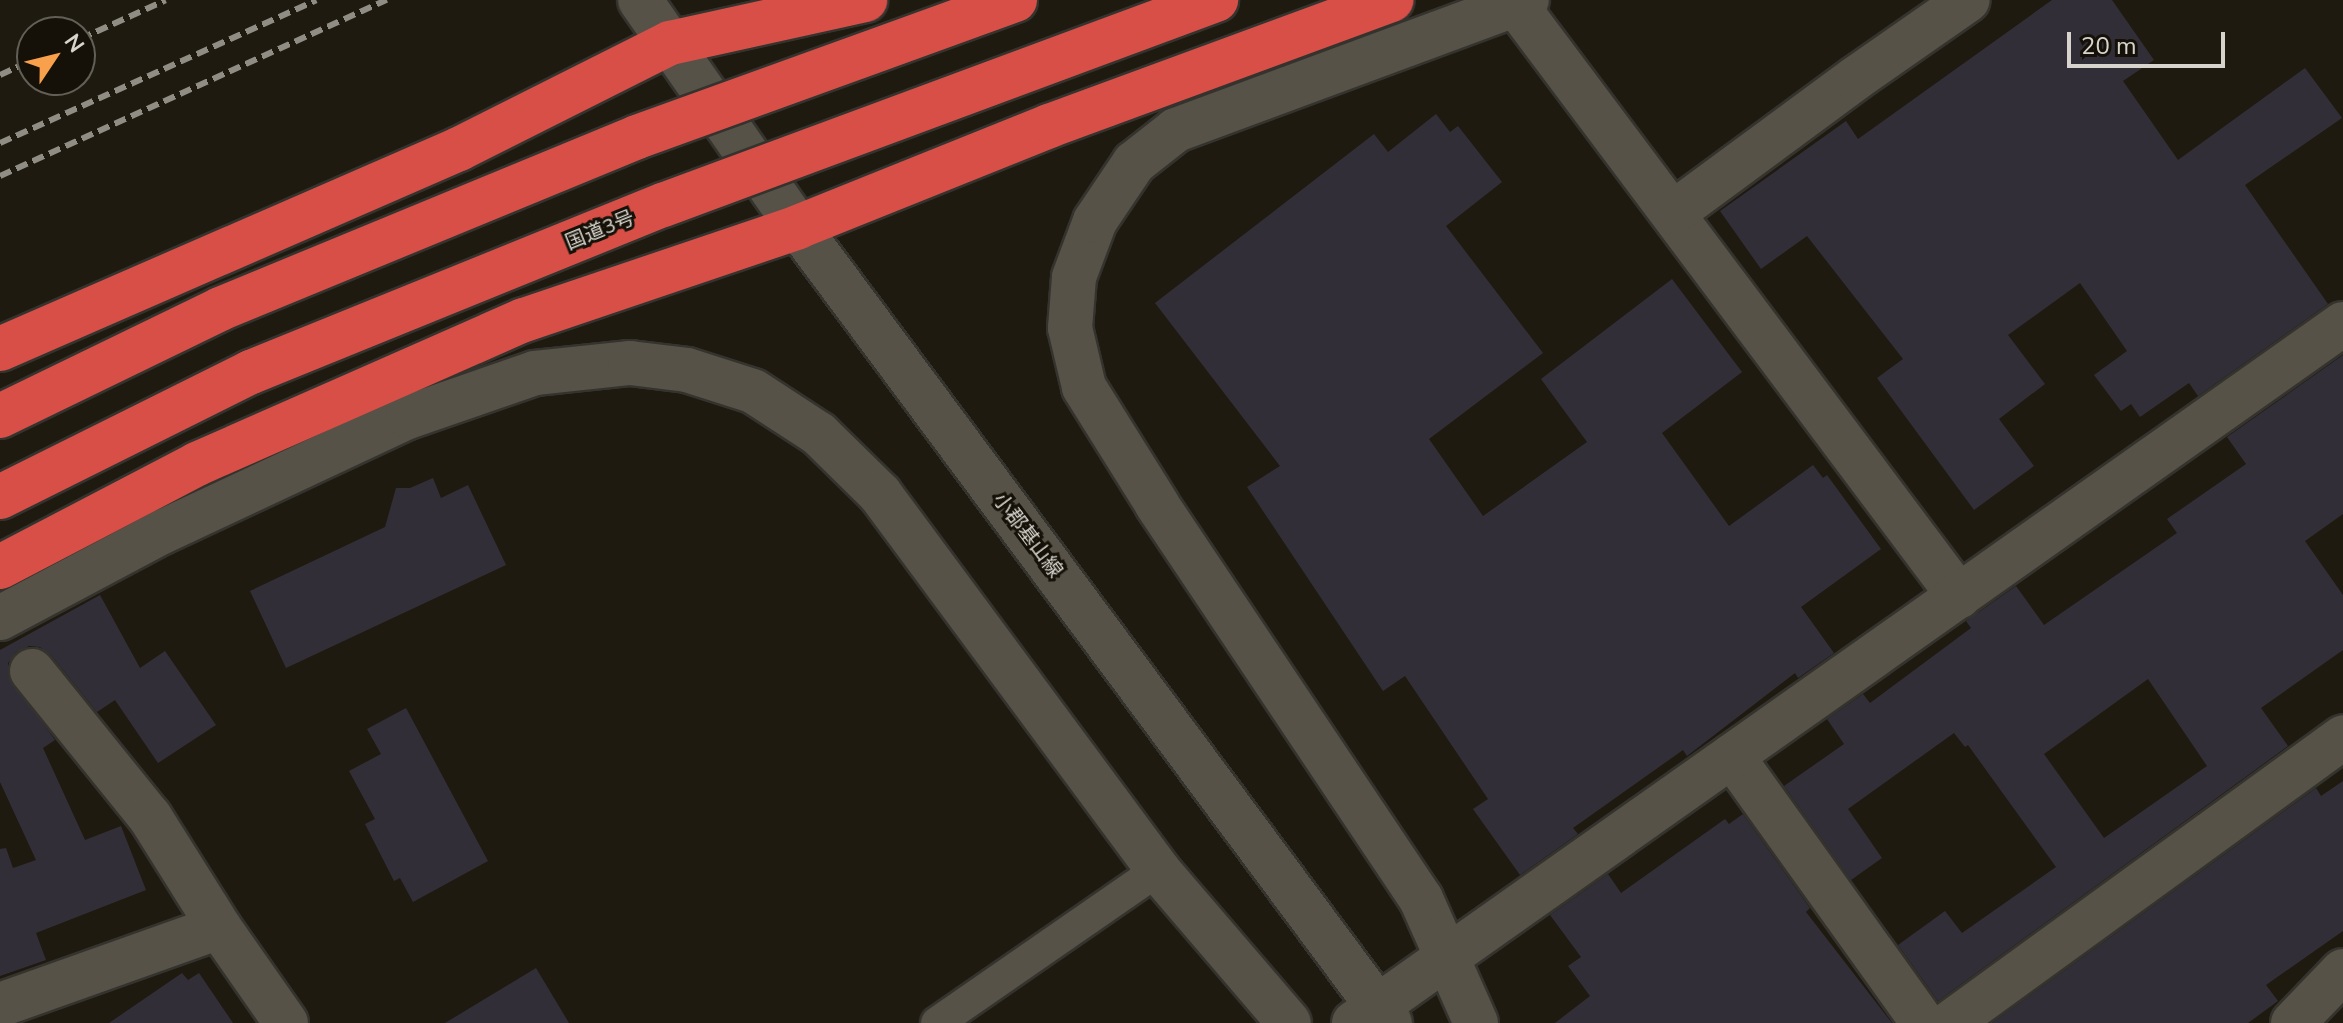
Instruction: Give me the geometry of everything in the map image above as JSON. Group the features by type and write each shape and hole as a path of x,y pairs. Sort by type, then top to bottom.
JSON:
{"highway":[{"path":"0,349 459,149 670,43 865,0"},
{"path":"0,416 220,309 637,137 1015,0"},
{"name":"国道3号","path":"0,497 251,372 663,205 1216,0"},
{"path":"0,567 197,464 524,320 798,227 1049,126 1392,0"}],"street":[{"name":"小郡基山線","path":"640,0 798,227 1374,1017"},
{"path":"1673,213 1968,0"},
{"path":"1476,1023 1421,899 1157,504 1084,387 1070,328 1074,277 1095,221 1134,163 1176,130 1522,2 1673,213 1959,596"},
{"path":"1374,1017 1447,958 2343,324"},
{"path":"0,618 162,532 408,417 535,373 630,363 687,370 753,391 819,434 880,494 1158,870 1289,1023"},
{"path":"32,671 150,817 219,927 286,1023"},
{"path":"1950,1023 2343,737"},
{"path":"1732,756 1923,1023"},
{"path":"0,1005 219,927"},
{"path":"2293,1023 2343,971"}],"lane":[{"path":"937,1023 1158,870"}],"building":[{"path":"2052,0 2112,0 2154,60 2123,81 2178,160 2305,68 2342,118 2245,185 2328,304 2198,396 2189,383 2140,417 2131,404 2121,411 2094,375 2127,351 2080,283 2008,335 2045,384 1999,419 2034,466 1974,510 1877,378 1903,359 1807,236 1761,269 1720,211 1846,121 1858,139"},
{"path":"1436,114 1450,132 1458,126 1502,182 1446,226 1543,353 1429,439 1483,516 1587,442 1541,379 1672,279 1742,372 1662,433 1729,526 1813,465 1823,478 1827,475 1881,549 1801,607 1834,653 1798,678 1795,673 1687,756 1683,750 1573,828 1578,834 1520,875 1473,809 1488,799 1405,676 1383,691 1247,487 1280,466 1155,303 1374,134 1388,152"},
{"path":"2343,355 2343,514 2305,541 2343,595 2343,650 2261,708 2288,746 1938,1001 1898,945 1945,911 1962,933 2056,867 1968,745 1965,747 1954,733 1848,809 1882,858 1851,880 1784,786 1844,744 1827,719 1863,694 1870,703 1971,628 1966,621 2016,586 2044,625 2177,533 2167,519 2246,464 2227,437","holes":["2148,679 2207,766 2104,838 2044,754"]},
{"path":"433,478 441,498 468,485 506,565 286,668 250,591 385,527 396,488 410,488"},
{"path":"100,595 140,668 165,651 216,725 158,763 115,700 97,712 51,655 40,647 29,646 16,652 8,663 8,676 55,740 43,748 85,840 121,826 146,890 36,933 46,960 0,976 0,849 6,848 13,868 36,860 0,782 0,650"},
{"path":"406,708 488,861 413,902 400,878 394,881 365,824 375,819 349,771 381,754 367,729"},
{"path":"2343,781 2343,931 2266,985 2278,1001 2248,1023 1992,1023 2316,788 2321,796"},
{"path":"1743,814 1810,908 1806,912 1892,1023 1555,1023 1590,996 1568,966 1581,957 1550,915 1608,874 1621,893 1725,819 1729,824"},
{"path":"536,968 569,1023 445,1023"},
{"path":"182,973 188,980 199,973 233,1023 109,1023"}],"railway":[{"path":"96,32 166,0"},
{"path":"0,143 316,0"},
{"path":"0,176 387,0"},
{"path":"0,75 16,68"}]}
